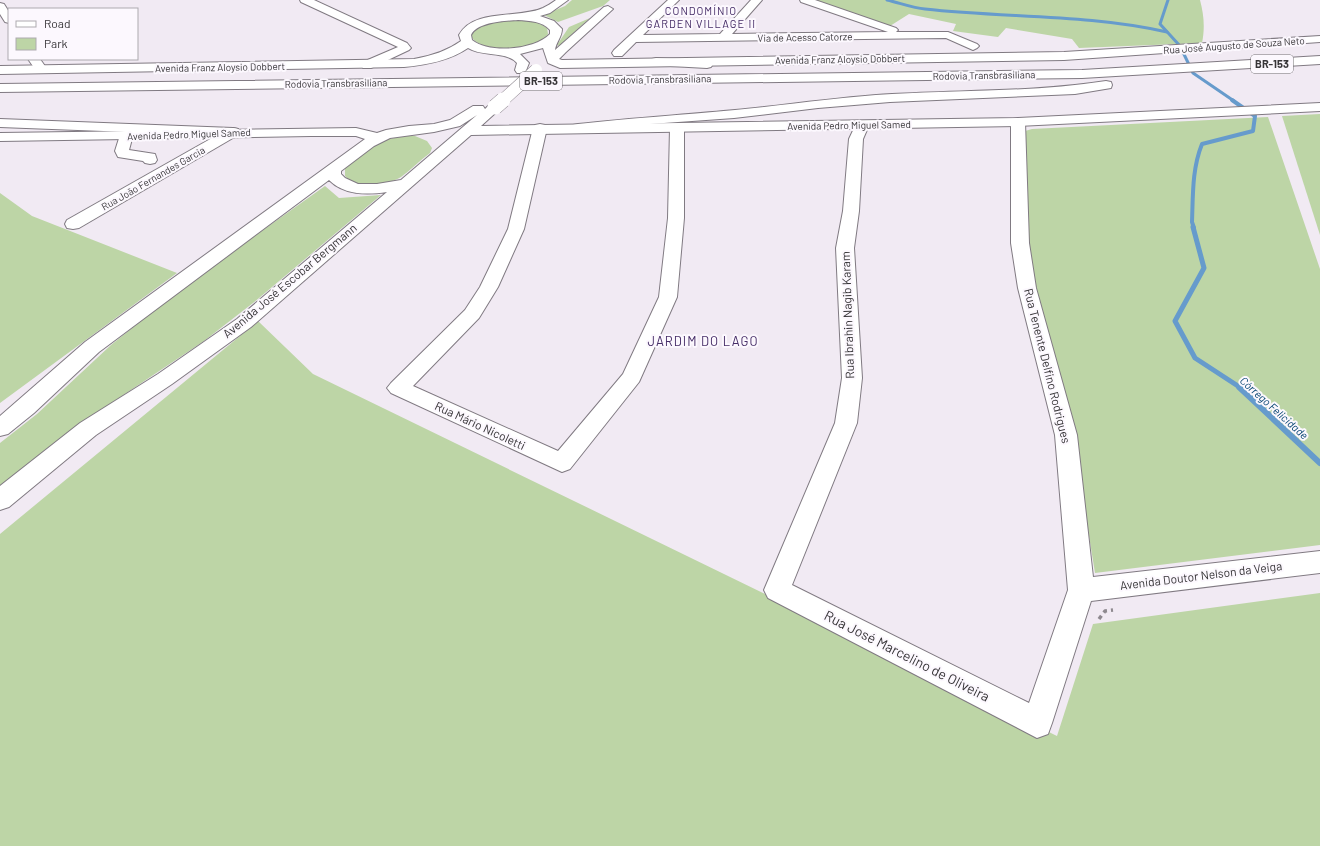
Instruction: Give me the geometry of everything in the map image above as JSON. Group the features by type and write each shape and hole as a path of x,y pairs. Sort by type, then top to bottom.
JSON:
{"main road":[{"path":"305,0 403,45 405,48 367,65"},
{"path":"489,106 521,70 523,63 518,57 503,52 481,49 468,42 465,36 469,29 473,26 493,19 518,17 546,11 563,0"},
{"path":"618,53 674,0"},
{"path":"723,38 757,0"},
{"path":"805,0 907,35"},
{"path":"325,8 337,1"},
{"path":"0,6 8,18"},
{"path":"552,60 562,49 611,7 580,18"},
{"path":"0,428 26,407 92,347 373,141 386,134 404,130 455,123 489,106 536,70 538,64 537,54 545,43 556,35 561,26 540,19 518,17"},
{"name":"Via de Acesso Catorze","path":"634,39 948,35 973,46"},
{"name":"Rua José Augusto de Souza Neto","path":"1148,51 1320,39"},
{"name":"Avenida Franz Aloysio Dobbert","path":"0,70 38,64 367,65 415,63 438,58 455,51 468,42"},
{"path":"545,43 552,60"},
{"path":"503,52 519,51 545,43"},
{"name":"Avenida Franz Aloysio Dobbert","path":"552,60 560,64 1056,56 1148,51"},
{"name":"Rodovia Transbrasiliana","path":"0,88 1082,74 1320,60"},
{"path":"656,62 693,64 1042,70 1082,74"},
{"name":"Rodovia Transbrasiliana","path":"578,128 636,121 727,115 882,98 1075,90 1113,85 838,90"},
{"name":"Rodovia Transbrasiliana","path":"36,100 735,91"},
{"name":"Avenida José Escobar Bergmann","path":"0,500 88,429 165,379 244,322 448,148 467,131 489,106"},
{"name":"Avenida Pedro Miguel Samed","path":"467,131 540,128 677,128 1018,122 1320,107"},
{"name":"Rua Tenente Delfino Rodrigues","path":"1018,122 1020,244 1027,288 1066,435 1081,590 1037,723"},
{"path":"0,123 233,132"},
{"name":"Rua Ibrahin Nagib Karam","path":"777,590 846,423 852,378 844,248 851,211 856,139 862,125"},
{"name":"Rua Mário Nicoletti","path":"540,128 516,229 489,287 472,314 398,388 562,463 632,377 668,297 676,218 677,128"},
{"path":"420,129 441,136 447,142 448,148"},
{"name":"Avenida Pedro Miguel Samed","path":"0,136 124,142 142,135 233,132 356,132 372,136 373,141"},
{"name":"Rua João Fernandes Garcia","path":"73,224 233,132"},
{"path":"124,142 123,154 150,157 150,160"},
{"path":"333,169 333,174 343,184 361,188 384,188 407,182"},
{"name":"Avenida Doutor Nelson da Veiga","path":"1081,590 1320,562"},
{"name":"Rua José Marcelino de Oliveira","path":"777,590 1037,723"}],"green space":[{"path":"572,0 610,0 603,6 558,22 544,15 565,6"},
{"path":"812,0 1200,0 1204,32 1202,43 1079,48 1072,39 1006,28 998,37 953,31 956,24 909,14 890,26"},
{"path":"590,18 559,46 557,45 569,27"},
{"path":"518,19 537,22 547,28 548,34 542,40 533,44 511,48 488,47 472,38 472,33 487,23"},
{"path":"1320,114 1320,235 1282,116"},
{"path":"1268,117 1320,269 1320,545 1095,573 1073,437 1025,245 1025,131 1032,129"},
{"path":"415,136 427,141 432,148 430,153 401,177 388,183 364,185 350,180 345,176 345,168 348,164 382,140"},
{"path":"325,186 339,198 381,195 253,303 204,341 55,443 0,488 0,443 37,414 111,345 183,287"},
{"path":"0,193 32,216 177,273 0,403"},
{"path":"258,321 313,374 1057,736 1093,624 1320,593 1320,846 0,846 0,534"}],"waterway":[{"path":"887,0 911,7 925,9 1077,19 1137,26 1167,32"},
{"name":"Córrego Felicidade","path":"1168,0 1160,24 1180,46 1193,73 1234,101"},
{"name":"Córrego Felicidade","path":"1194,228 1192,222 1194,182 1196,163 1202,144 1253,131 1255,116 1232,100"},
{"name":"Córrego Felicidade","path":"1193,227 1204,268 1175,321 1195,358 1241,388"},
{"name":"Córrego Felicidade","path":"1239,387 1320,463"}],"district":[{"name":"CONDOMÍNIO GARDEN VILLAGE II","path":"701,17"},
{"name":"JARDIM DO LAGO","path":"703,341"}]}
